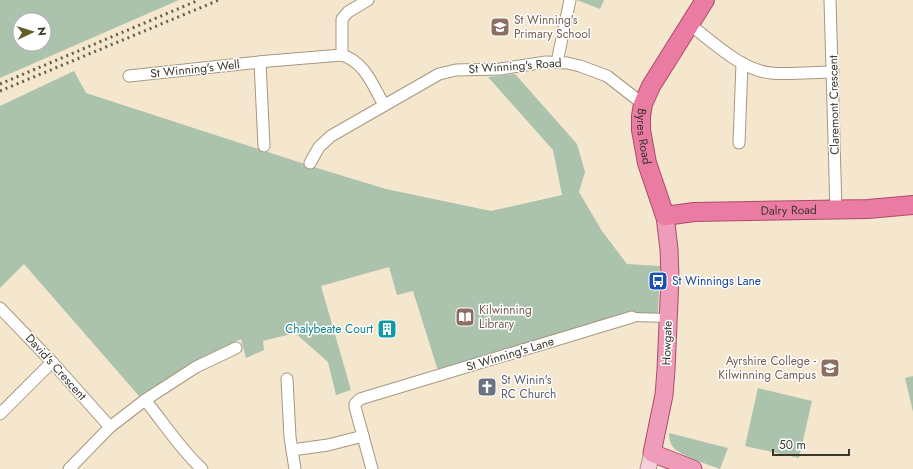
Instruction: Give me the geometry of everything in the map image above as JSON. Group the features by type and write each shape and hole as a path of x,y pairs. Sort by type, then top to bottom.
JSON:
{"highway":[{"name":"Byres Road","path":"665,216 647,163 640,116 643,104 651,86 705,0"},
{"name":"Dalry Road","path":"665,216 694,212 868,209 913,205"}],"main road":[{"name":"Howgate","path":"648,469 664,395 668,318 669,249 665,216"},
{"path":"652,453 693,469"}],"street":[{"path":"368,0 348,12 342,19 342,55 350,57 364,70 384,105"},
{"path":"557,62 570,0"},
{"name":"Claremont Crescent","path":"830,0 836,210"},
{"path":"689,24 742,63 754,69 772,73 833,72"},
{"name":"St Winning's Well","path":"129,76 342,55"},
{"path":"260,62 264,146"},
{"name":"St Winning's Road","path":"310,163 319,147 324,142 384,105 439,74 456,70 500,69 546,62 557,62 580,66 607,76 643,104"},
{"path":"739,143 742,63"},
{"name":"David's Crescent","path":"0,308 52,362 110,427"},
{"name":"St Winning's Lane","path":"363,436 355,404 366,396 632,317 668,318"},
{"path":"70,469 110,427 145,400 196,367 236,348"},
{"path":"0,414 52,362"},
{"path":"287,379 290,437 295,469"},
{"path":"145,400 174,439 202,469"},
{"path":"292,450 328,445 363,436 372,469"}],"green space":[{"path":"0,0 179,0 0,78"},
{"path":"577,0 604,0 600,9"},
{"path":"74,71 86,93 386,189 491,211 562,195 553,150 488,77 515,74 577,144 585,172 579,192 602,231 627,264 660,266 658,315 438,371 413,291 397,295 389,267 321,286 351,390 336,395 328,362 295,333 263,341 264,350 246,358 241,339 197,360 139,396 24,264 0,288 0,106"},
{"path":"913,376 913,412 905,378"},
{"path":"758,388 812,401 799,458 745,446"},
{"path":"669,433 728,448 720,469 677,451 671,443"}],"railway":[{"path":"0,84 199,0"},
{"path":"0,91 219,0"}],"place":[{"name":"St Winning's Primary School","path":"500,27"},
{"name":"St Winnings Lane","path":"658,281"},
{"name":"Kilwinning Library","path":"465,317"},
{"name":"Chalybeate Court","path":"387,329"},
{"name":"Ayrshire College - Kilwinning Campus","path":"830,368"},
{"name":"St Winin's RC Church","path":"487,387"}]}
